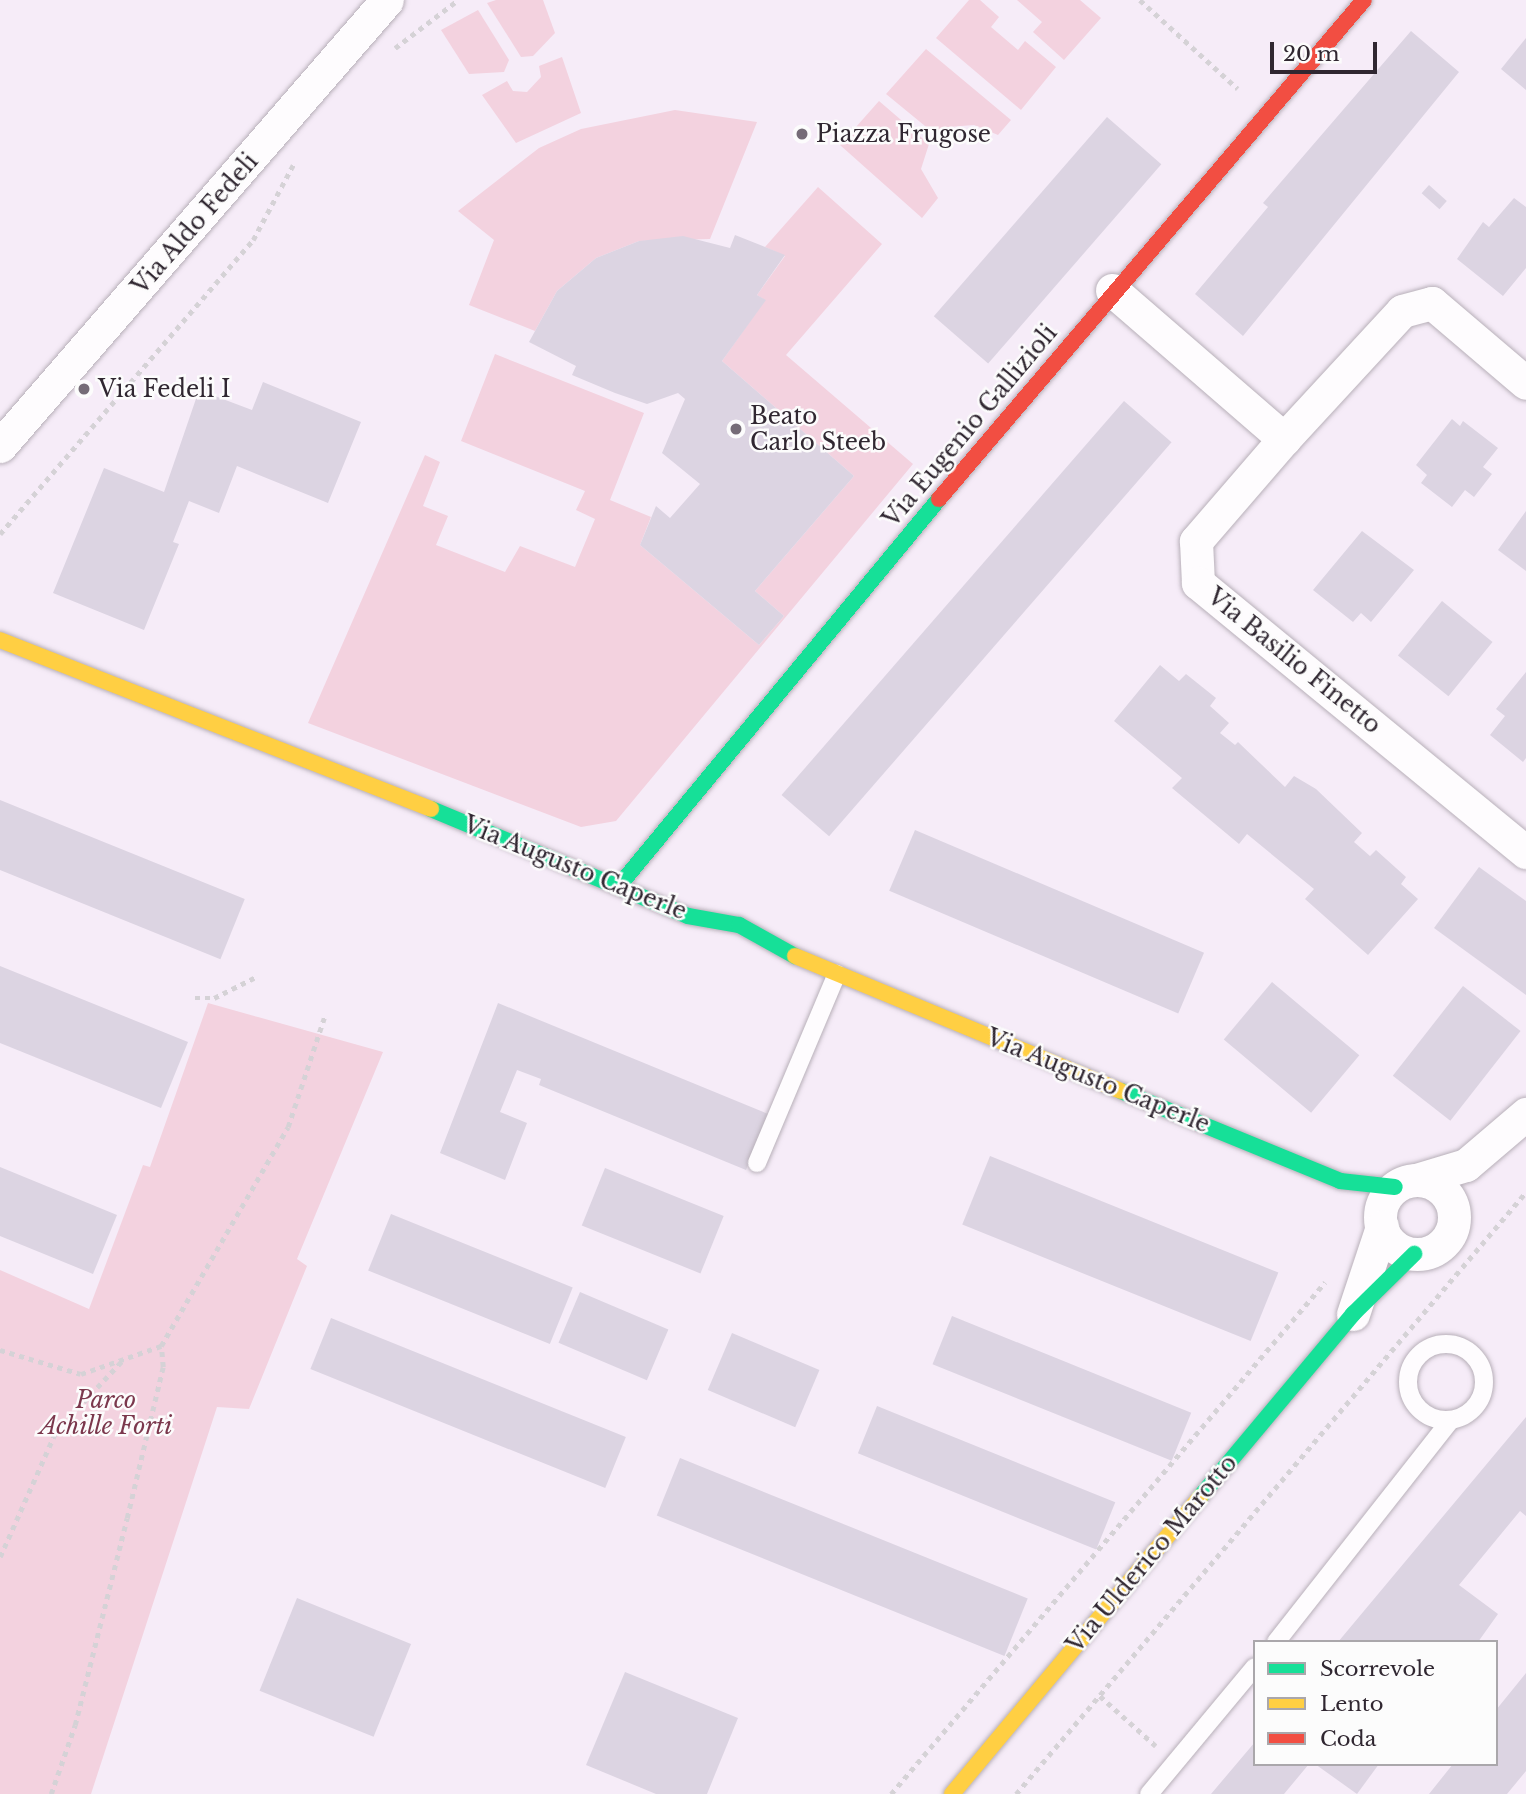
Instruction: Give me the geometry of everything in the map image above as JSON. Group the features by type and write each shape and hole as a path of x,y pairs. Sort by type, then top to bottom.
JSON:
{"street":[{"name":"Via Aldo Fedeli","path":"0,446 387,0"},
{"name":"Via Eugenio Gallizioli","path":"618,887 1112,290 1364,0"},
{"path":"1112,290 1284,439"},
{"name":"Via Basilio Finetto","path":"1526,383 1432,303 1402,311 1284,439 1196,541 1198,583 1526,852"},
{"name":"Via Augusto Caperle","path":"0,640 322,763 688,916 739,925 837,974 1393,1203 1446,1194 1454,1217"},
{"path":"1393,1203 1466,1165 1526,1114"},
{"path":"1414,1254 1446,1239 1454,1217 1526,1114"},
{"name":"Via Augusto Caperle","path":"1393,1203 1393,1245 1414,1254"},
{"name":"Via Ulderico Marotto","path":"1353,1314 1393,1203"},
{"name":"Via Ulderico Marotto","path":"952,1794 1353,1314 1414,1254"}],"lane":[{"path":"757,1163 837,974"},
{"path":"1278,1640 1450,1421 1474,1409 1484,1376 1472,1354 1439,1345 1418,1356 1408,1380 1409,1394 1425,1414 1450,1421"},
{"path":"1149,1794 1253,1669"}],"path":[{"path":"393,50 458,0"},
{"path":"1140,0 1265,113"},
{"path":"0,534 253,240 298,157"},
{"path":"195,998 214,998 254,978"},
{"path":"51,1794 75,1725 127,1518 163,1367 161,1346 288,1127 325,1015"},
{"path":"1016,1794 1526,1192"},
{"path":"891,1794 1335,1269"},
{"path":"0,1350 81,1374 161,1346"},
{"path":"0,1557 56,1432 125,1358"},
{"path":"1100,1696 1175,1763"}],"green space":[{"path":"496,0 543,0 555,33 533,56 521,57 487,3"},
{"path":"969,0 980,0 999,17 991,27 1018,50 1025,41 1056,67 1021,110 936,38"},
{"path":"1017,0 1080,0 1101,18 1064,60 1033,32 1042,22"},
{"path":"478,10 509,60 504,72 469,74 441,30"},
{"path":"926,49 1011,120 998,135 974,125 948,127 936,135 886,94"},
{"path":"562,57 581,113 516,143 482,95 507,81 513,91 527,92 541,77 539,66"},
{"path":"879,101 929,144 921,169 938,198 922,218 840,145"},
{"path":"675,110 757,122 710,239 639,241 596,258 557,291 535,331 469,305 494,240 458,211 539,148 581,129"},
{"path":"818,187 882,244 786,355 913,464 616,821 581,827 308,723 425,455 440,462 423,506 448,516 436,545 505,572 520,546 575,567 595,519 576,510 585,491 461,441 495,354 644,413 610,500 651,517 640,545 759,645 784,616 755,591 854,476 722,361 765,300 757,295 785,256 765,247"},
{"name":"Parco Achille Forti","path":"208,1003 383,1052 297,1259 307,1266 249,1409 217,1407 91,1794 0,1794 0,1270 89,1309 143,1165 150,1167"}],"building":[{"path":"1411,31 1459,72 1243,336 1195,294 1268,207 1263,203"},
{"path":"1526,38 1526,90 1501,69"},
{"path":"1107,117 1161,164 988,363 934,316"},
{"path":"1429,185 1447,201 1439,209 1422,193"},
{"path":"1514,198 1526,207 1526,268 1503,296 1457,259 1483,222 1489,227"},
{"name":"Beato Carlo Steeb","path":"735,235 785,255 757,295 766,300 722,361 854,476 755,591 784,616 759,645 640,545 656,506 670,518 700,484 662,453 685,399 678,393 647,404 615,393 572,375 576,366 529,342 557,291 596,258 639,241 683,236 730,248"},
{"path":"263,382 361,422 328,503 237,466 219,513 189,501 173,542 179,544 144,630 53,593 104,468 164,492 199,390 252,410"},
{"path":"1124,401 1172,442 829,836 782,795"},
{"path":"1452,419 1460,426 1463,421 1498,448 1483,467 1492,474 1474,497 1465,490 1452,507 1421,483 1427,475 1416,465"},
{"path":"1526,511 1526,571 1498,550"},
{"path":"1362,531 1414,570 1371,622 1361,613 1353,622 1313,590"},
{"path":"1442,601 1493,642 1448,696 1398,655"},
{"path":"1160,665 1179,681 1186,674 1216,698 1210,706 1229,723 1220,733 1235,745 1238,742 1285,787 1294,776 1316,789 1362,833 1354,842 1370,856 1376,850 1406,877 1401,884 1418,899 1368,955 1305,899 1314,889 1247,834 1239,844 1172,788 1182,778 1114,721"},
{"path":"1526,672 1526,758 1523,762 1490,735 1505,716 1496,709"},
{"path":"0,800 245,899 220,959 0,870"},
{"path":"915,830 1204,953 1178,1013 889,891"},
{"path":"1479,867 1526,901 1526,995 1434,928"},
{"path":"0,966 188,1042 161,1108 0,1043"},
{"path":"1272,982 1359,1055 1311,1113 1224,1039"},
{"path":"1463,986 1521,1031 1450,1121 1393,1076"},
{"path":"498,1003 768,1114 746,1170 539,1085 541,1079 517,1070 500,1112 527,1123 505,1180 440,1153"},
{"path":"990,1156 1278,1273 1251,1341 962,1225"},
{"path":"0,1167 117,1215 93,1274 0,1236"},
{"path":"605,1168 724,1216 700,1273 582,1225"},
{"path":"391,1214 573,1287 550,1344 368,1271"},
{"path":"580,1292 668,1330 647,1380 559,1343"},
{"path":"952,1316 1191,1413 1172,1461 933,1364"},
{"path":"331,1318 626,1437 605,1488 310,1369"},
{"path":"732,1333 819,1370 795,1427 708,1390"},
{"path":"877,1406 1115,1502 1096,1550 858,1453"},
{"path":"1526,1417 1526,1516 1520,1511 1459,1585 1498,1614 1479,1640 1340,1640"},
{"path":"680,1458 1028,1598 1004,1656 657,1515"},
{"path":"297,1598 411,1644 374,1737 260,1691"},
{"path":"625,1672 738,1718 707,1794 656,1794 586,1765"},
{"path":"1526,1673 1526,1771 1507,1794 1429,1794 1451,1766 1498,1766 1498,1708"},
{"path":"1253,1744 1253,1766 1307,1766 1284,1794 1211,1794"},
{"path":"1318,1766 1378,1766 1357,1794"}],"traffic: fast":[{"path":"618,887 939,499"},
{"path":"431,809 688,916 739,925 795,956"},
{"path":"1121,1091 1340,1181 1395,1187"},
{"path":"1200,1497 1353,1314 1414,1254"}],"traffic: slow":[{"path":"0,640 431,809"},
{"path":"795,956 1121,1091"},
{"path":"952,1794 1200,1497"}],"traffic: jam":[{"path":"939,499 1364,0"}],"place":[{"name":"Piazza Frugose","path":"802,134"},
{"name":"Via Fedeli I","path":"84,389"},
{"name":"Beato Carlo Steeb","path":"736,429"}]}
